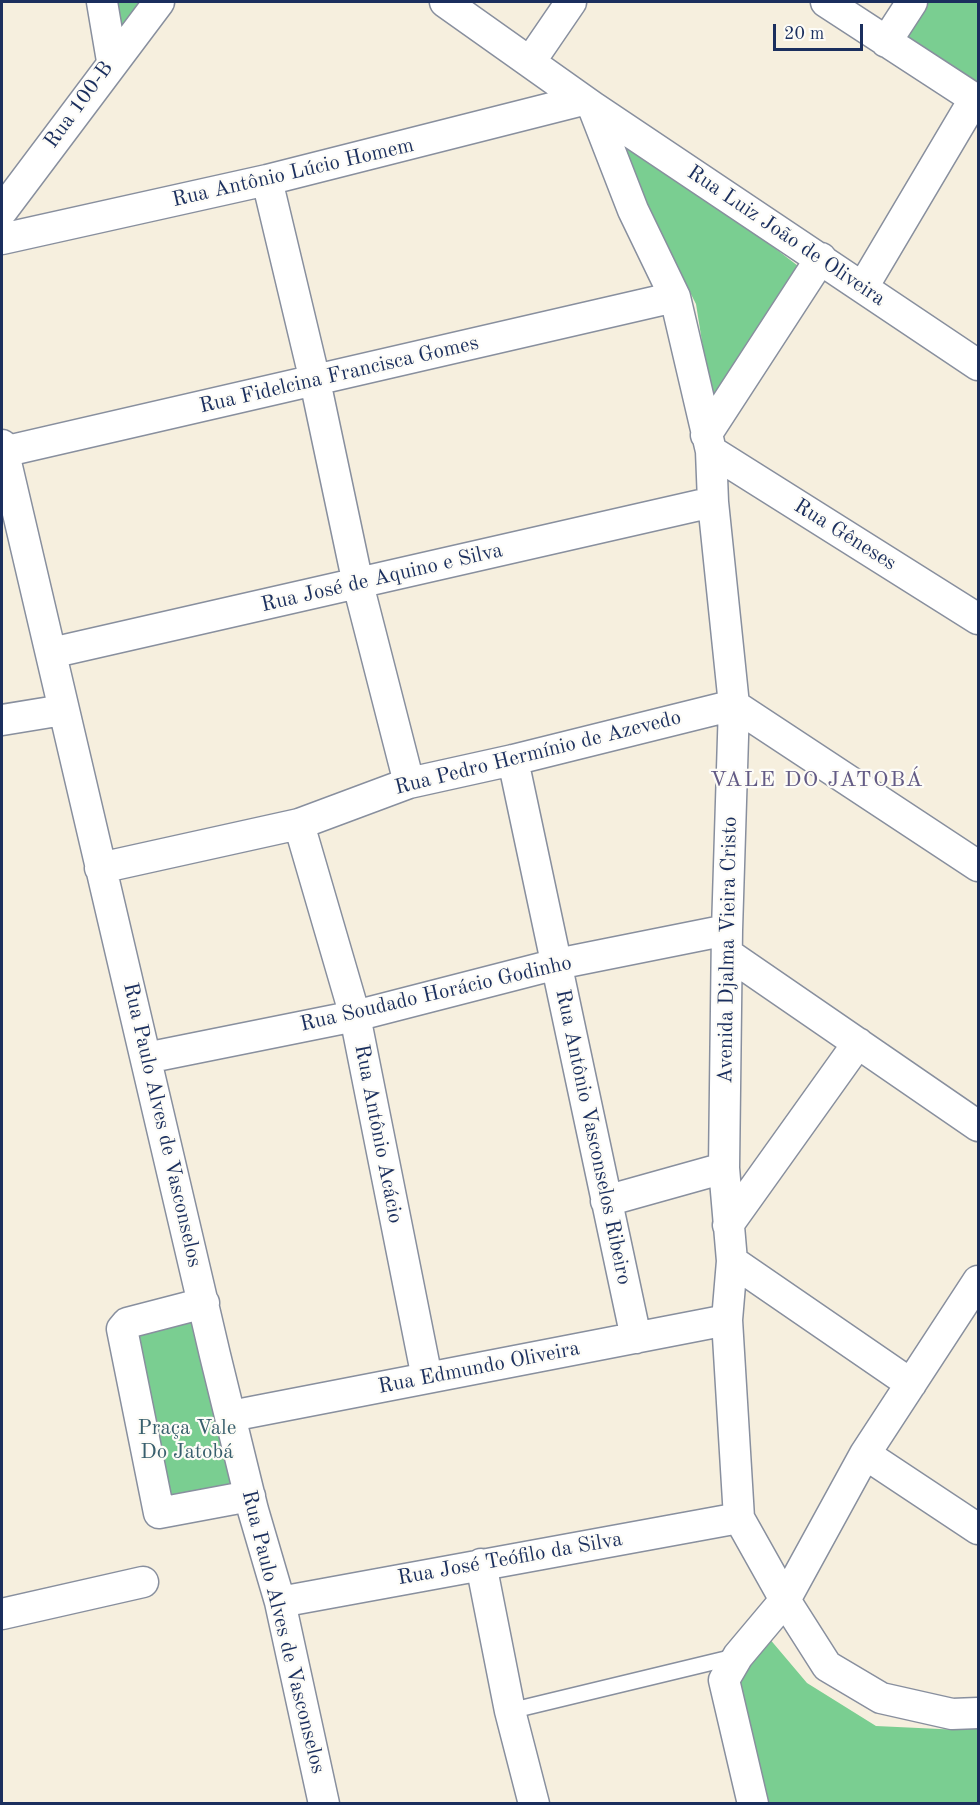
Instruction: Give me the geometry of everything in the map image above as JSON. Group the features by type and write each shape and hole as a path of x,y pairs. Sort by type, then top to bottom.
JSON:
{"street":[{"path":"102,2 111,61"},
{"name":"Rua 100-B","path":"2,211 111,61 159,2"},
{"path":"445,2 588,104"},
{"path":"530,62 571,2"},
{"path":"826,2 977,99 863,287"},
{"path":"886,42 912,2"},
{"name":"Rua Antônio Lúcio Homem","path":"2,239 267,180 588,104"},
{"name":"Rua Luiz João de Oliveira","path":"588,104 978,365"},
{"name":"Avenida Djalma Vieira Cristo","path":"588,104 633,210 675,297 709,443 734,705 727,942 724,1168 732,1261 727,1320 739,1518 785,1600 827,1666 881,1698 952,1714 978,1713"},
{"path":"267,180 315,381 358,584 409,783"},
{"path":"709,443 821,258"},
{"name":"Rua Fidelcina Francisca Gomes","path":"2,449 315,381 675,297"},
{"name":"Rua Gêneses","path":"709,443 978,617"},
{"name":"Rua Paulo Alves de Vasconselos","path":"2,449 250,1496 280,1602 324,1803"},
{"name":"Rua José de Aquino e Silva","path":"51,653 713,502"},
{"path":"734,705 978,866"},
{"name":"Rua Pedro Hermínio de Azevedo","path":"100,868 299,824 409,783 513,760 734,705"},
{"path":"2,720 63,710"},
{"name":"Rua Antônio Vasconselos Ribeiro","path":"513,760 636,1338"},
{"name":"Rua Antônio Acácio","path":"299,824 355,1016 427,1378"},
{"path":"727,942 858,1043 978,1126"},
{"name":"Rua Soudado Horácio Godinho","path":"146,1058 355,1016 557,964 727,942"},
{"path":"728,1225 858,1043"},
{"path":"606,1201 724,1168"},
{"path":"732,1261 911,1384"},
{"path":"753,1803 724,1680 738,1656 785,1600 865,1454 978,1281"},
{"path":"204,1303 127,1323 122,1329 159,1513 250,1496"},
{"name":"Rua Edmundo Oliveira","path":"231,1416 727,1320"},
{"path":"865,1454 978,1530"},
{"name":"Rua José Teófilo da Silva","path":"280,1602 739,1518"},
{"path":"481,1564 510,1711 534,1803"},
{"path":"2,1614 143,1582"}],"lane":[{"path":"510,1711 738,1656"}],"green space":[{"path":"106,2 154,2 114,52"},
{"path":"927,2 978,2 978,83 905,35"},
{"path":"600,114 802,269 714,417 696,304"},
{"name":"Praça Vale Do Jatobá","path":"200,1318 240,1492 160,1506 126,1337"},
{"path":"763,1631 807,1683 876,1726 961,1730 978,1728 978,1803 763,1803 734,1680"}],"district":[{"name":"VALE DO JATOBÁ","path":"817,780"}]}
